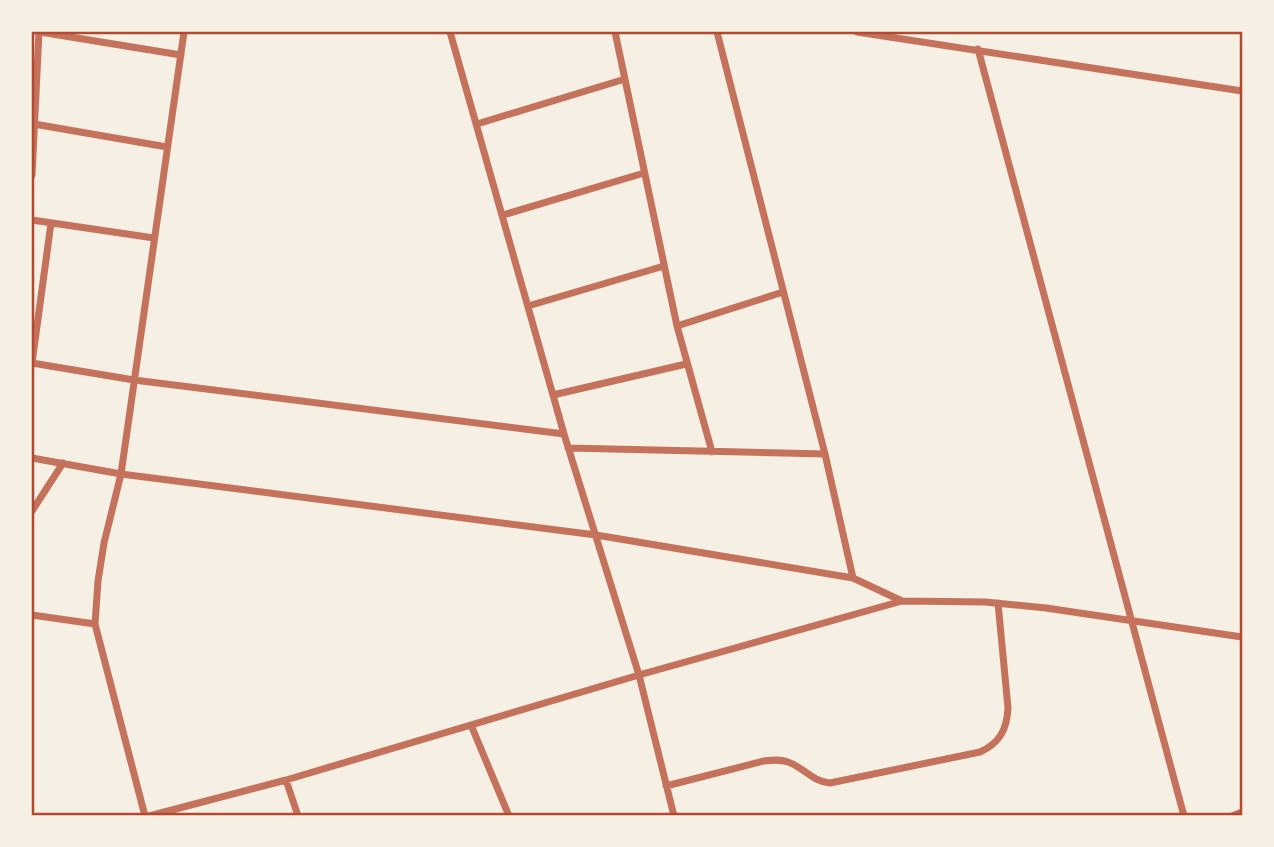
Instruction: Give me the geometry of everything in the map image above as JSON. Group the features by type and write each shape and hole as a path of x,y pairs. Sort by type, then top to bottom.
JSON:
{"street":[{"path":"32,175 34,75 40,32 181,55"},
{"path":"184,32 121,474 104,542 98,581 95,624 147,816 286,780 639,675 902,601 998,603 1242,637"},
{"path":"450,32 568,448 639,675 674,816"},
{"path":"615,32 677,326 712,452"},
{"path":"717,32 825,454 853,578"},
{"path":"857,32 1242,91"},
{"path":"978,49 1063,361 1129,621 1184,816"},
{"path":"477,124 625,79"},
{"path":"34,124 167,147"},
{"path":"503,215 643,173"},
{"path":"32,220 155,238"},
{"path":"51,223 32,363 134,380 564,434"},
{"path":"528,306 664,266"},
{"path":"677,326 783,292"},
{"path":"553,395 687,364"},
{"path":"568,448 825,454"},
{"path":"32,458 121,474 596,535 853,578 902,601"},
{"path":"32,511 63,463"},
{"path":"666,786 764,761 780,760 795,765 816,780 830,783 980,752 992,747 1002,735 1008,708 998,603"},
{"path":"32,615 95,624"},
{"path":"471,725 509,816"},
{"path":"286,780 298,816"},
{"path":"1232,816 1242,812"}]}
